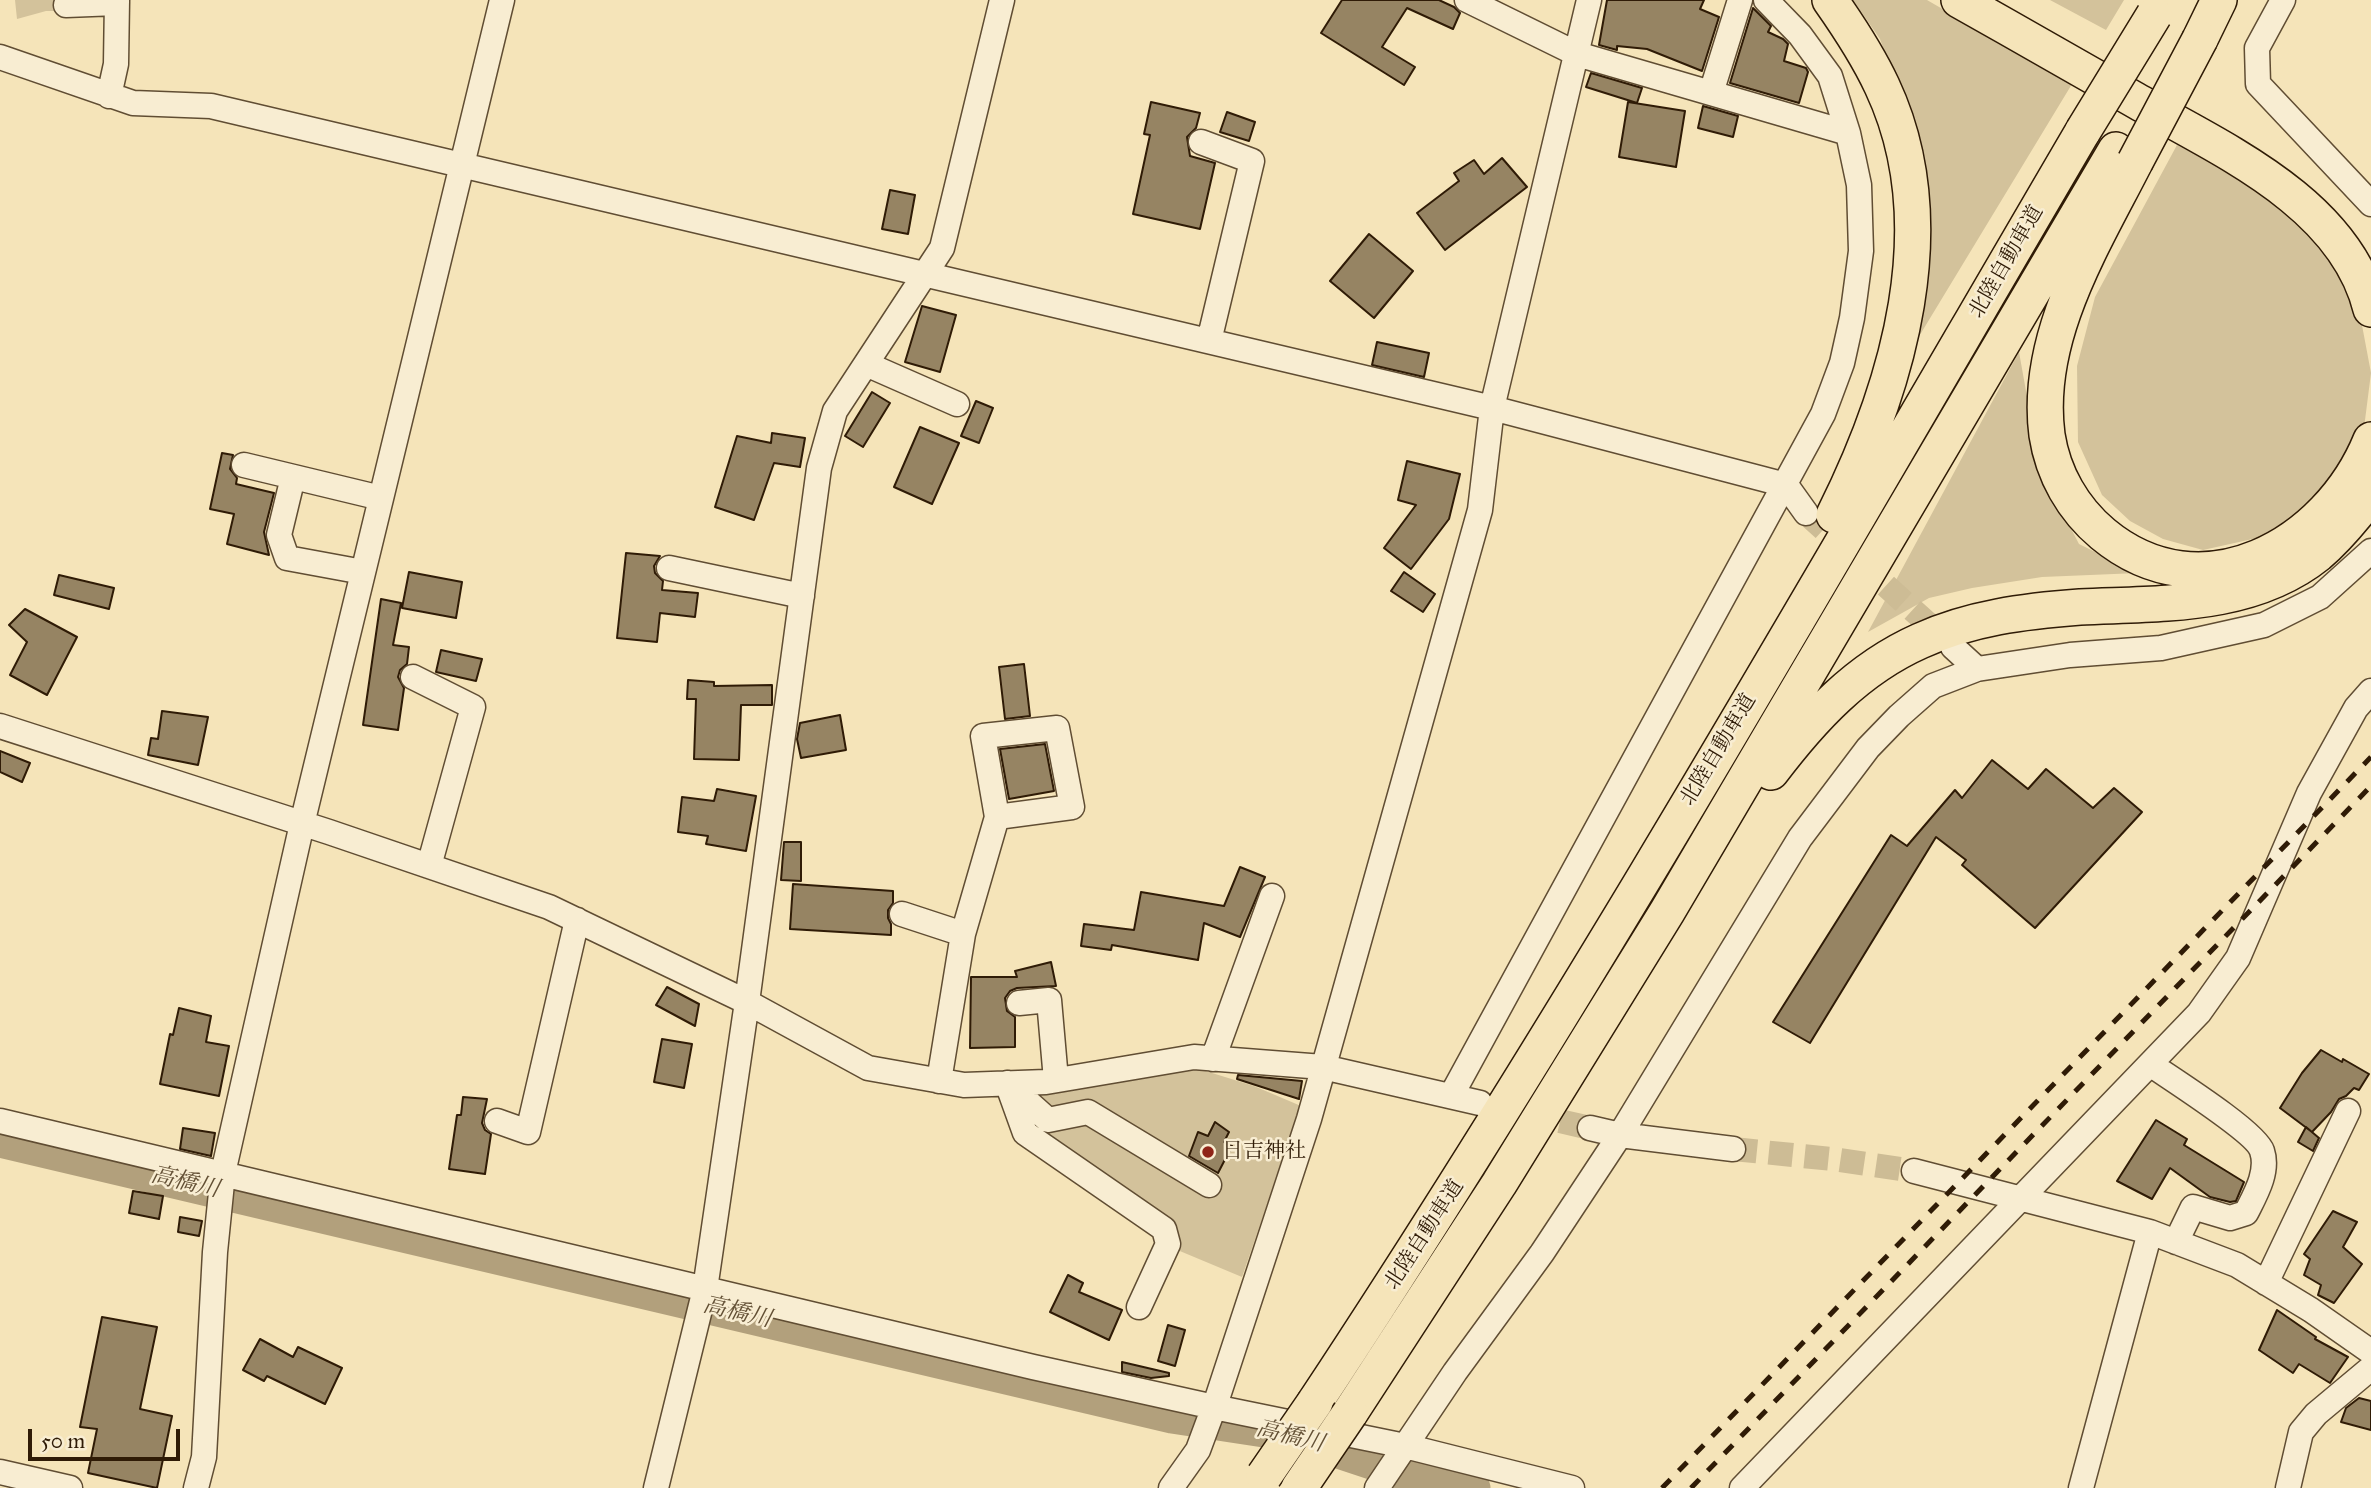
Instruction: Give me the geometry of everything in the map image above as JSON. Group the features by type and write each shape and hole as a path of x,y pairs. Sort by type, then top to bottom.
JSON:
{"highway":[{"path":"1633,896 1852,479 1872,430 1897,347 1911,271 1913,232 1905,158 1883,88 1865,53 1830,0"},
{"path":"1959,0 2229,153 2297,200 2322,223 2343,249 2360,276 2371,309"},
{"path":"2008,0 2276,158 2311,183 2338,208 2371,249"},
{"name":"北陸自動車道","path":"1299,1488 1499,1184 1667,912 2125,156 2193,36 2206,0"},
{"path":"2193,36 2219,0"},
{"name":"北陸自動車道","path":"1260,1482 1478,1151 1633,896 2083,131 2159,7"},
{"path":"2125,156 2075,283 2055,340 2049,372 2047,434 2053,459 2063,486 2092,525 2137,557 2161,566 2192,570 2223,568 2256,559 2284,545 2314,523 2337,499 2357,472 2371,440"},
{"path":"1499,1184 1567,1091 1765,780 1817,716 1859,677 1920,640 1991,618 2066,608 2188,601 2228,596 2260,586 2290,572 2317,554 2356,515 2371,495"}],"street":[{"path":"196,1488 204,1457 215,1252 223,1173 302,824 502,0"},
{"path":"656,1488 705,1289 747,1002 819,468 835,411 942,248 1002,0"},
{"path":"1467,0 1577,54 1848,133"},
{"path":"1171,1488 1198,1450 1214,1408 1324,1067 1480,510 1492,408 1589,0"},
{"path":"1711,93 1740,0"},
{"path":"1451,1096 1786,485 1823,414 1842,363 1852,318 1861,251 1859,185 1848,133 1830,76 1800,35 1766,0"},
{"path":"2283,0 2257,48 2258,85 2371,204"},
{"path":"66,5 117,2 116,64 109,96"},
{"path":"0,57 133,103 211,106 1492,408 1786,485 1807,513"},
{"path":"1201,142 1252,161 1209,341"},
{"path":"866,364 957,404"},
{"path":"244,465 381,498"},
{"path":"293,477 279,535 287,558 363,572"},
{"path":"1377,1488 1455,1372 1542,1253 1620,1136 1800,838 1868,748 1899,716 1933,686 1978,670 2070,655 2161,648 2264,625 2320,597 2371,551"},
{"path":"669,568 802,596"},
{"path":"1953,646 1978,670"},
{"path":"413,677 473,706 429,866"},
{"path":"1742,1488 2199,1013 2238,958 2309,793 2356,708 2371,691"},
{"path":"0,726 549,907 747,1002 868,1068 964,1085 1056,1080 1194,1057 1324,1067 1480,1103"},
{"path":"939,1080 963,934 997,817 983,736 1057,728 1072,807 997,817"},
{"path":"1213,1059 1272,896"},
{"path":"902,914 963,934"},
{"path":"497,1121 528,1132 577,920"},
{"path":"1018,1003 1049,1000 1056,1080"},
{"path":"2150,1064 2238,1125 2262,1149 2264,1169 2246,1213 2230,1218 2193,1206 2176,1242"},
{"path":"1007,1083 1048,1121 1088,1112 1209,1185"},
{"path":"1007,1083 1025,1133 1164,1229 1168,1244 1139,1307"},
{"path":"2266,1283 2348,1111"},
{"path":"0,1121 1214,1408 1405,1446 1572,1488"},
{"path":"1590,1128 1620,1136 1733,1149"},
{"path":"1914,1171 2023,1197 2150,1232 2236,1265 2311,1310 2371,1352"},
{"path":"2081,1488 2150,1232"},
{"path":"2288,1488 2301,1432 2316,1414 2371,1368"},
{"path":"0,1472 70,1488"}],"shaded area":[{"path":"15,0 66,0 66,11 46,11 17,19"},
{"path":"1853,0 1927,0 2072,84 1915,343 1930,262 1926,177 1904,104 1880,39"},
{"path":"2050,0 2124,0 2106,30"},
{"path":"2177,145 2275,194 2355,288 2371,373 2364,428 2344,476 2303,517 2266,536 2203,550 2163,539 2130,521 2102,495 2078,442 2077,366 2095,297"},
{"path":"2019,352 2040,469 2079,544 2138,573 2042,577 1972,588 1929,598 1868,632"},
{"path":"1196,1068 1254,1086 1301,1106 1242,1277 1175,1249 1022,1147 1004,1099"}],"building":[{"path":"1342,0 1439,0 1460,13 1453,29 1407,8 1382,47 1415,67 1404,85 1321,33"},
{"path":"1607,0 1704,0 1700,9 1719,17 1702,71 1647,49 1617,46 1617,50 1599,45"},
{"path":"1753,8 1771,26 1768,32 1788,44 1784,61 1806,68 1808,72 1799,103 1730,83"},
{"path":"1591,73 1642,88 1637,103 1586,87"},
{"path":"1151,102 1200,113 1196,128 1187,137 1190,156 1215,163 1200,229 1133,214 1150,135 1144,134"},
{"path":"1628,102 1685,111 1676,167 1619,157"},
{"path":"1703,106 1738,116 1733,137 1698,128"},
{"path":"1227,112 1255,122 1249,141 1220,132"},
{"path":"1502,158 1527,187 1445,250 1417,213 1459,181 1454,173 1474,160 1484,174"},
{"path":"890,190 915,195 908,234 882,229"},
{"path":"1369,234 1413,271 1374,318 1330,281"},
{"path":"922,306 956,315 940,372 905,362"},
{"path":"1377,342 1429,353 1424,377 1372,365"},
{"path":"872,392 890,403 863,447 845,436"},
{"path":"976,401 993,408 979,443 961,436"},
{"path":"920,427 959,443 932,504 894,487"},
{"path":"772,433 805,438 800,467 774,463 754,520 715,507 737,436 771,443"},
{"path":"222,453 233,455 230,469 237,478 236,484 274,493 264,532 269,555 227,544 234,514 210,509"},
{"path":"1407,461 1460,474 1449,519 1411,569 1384,548 1416,505 1398,500"},
{"path":"626,553 660,556 654,566 655,573 663,581 662,590 698,593 695,617 660,613 657,642 617,638"},
{"path":"409,572 462,582 456,618 402,608"},
{"path":"1404,572 1435,594 1423,612 1391,591"},
{"path":"59,575 114,588 109,609 54,595"},
{"path":"381,599 401,603 393,645 409,647 407,664 400,670 398,677 404,688 398,730 363,725"},
{"path":"25,609 77,637 47,695 10,675 27,642 9,625"},
{"path":"441,650 482,659 476,681 436,672"},
{"path":"1024,664 1030,716 1005,719 999,667"},
{"path":"688,680 714,682 714,686 772,685 772,705 741,705 739,760 694,759 696,699 687,699"},
{"path":"162,711 208,717 198,765 148,755 151,738 158,739"},
{"path":"840,715 846,750 801,758 797,739 800,723"},
{"path":"1045,744 1054,791 1009,799 1000,749"},
{"path":"0,751 30,763 22,782 0,772"},
{"path":"1992,760 2028,789 2046,769 2093,808 2114,788 2142,812 2035,928 1962,865 1966,860 1936,837 1810,1043 1773,1022 1891,835 1907,846 1955,790 1962,798"},
{"path":"717,789 756,796 746,851 706,844 708,836 678,832 682,797 714,801"},
{"path":"784,842 801,842 801,881 781,880"},
{"path":"1240,867 1265,877 1240,937 1204,923 1198,960 1112,945 1111,950 1081,946 1084,924 1134,930 1141,892 1224,906"},
{"path":"793,884 893,891 893,903 888,910 891,935 790,929"},
{"path":"1051,962 1056,986 1017,988 1010,991 1005,998 1007,1011 1015,1017 1015,1047 970,1048 971,977 1017,977 1015,971"},
{"path":"667,987 699,1004 695,1026 656,1005"},
{"path":"179,1008 211,1016 206,1042 229,1046 219,1096 160,1084 170,1034 173,1035"},
{"path":"662,1039 692,1044 684,1088 654,1082"},
{"path":"2321,1050 2369,1074 2359,1090 2354,1088 2339,1099 2312,1132 2280,1108 2302,1073"},
{"path":"1238,1075 1302,1081 1299,1099 1237,1079"},
{"path":"463,1097 487,1099 482,1123 485,1130 491,1134 485,1174 449,1169 457,1115 461,1115"},
{"path":"2156,1120 2187,1139 2184,1145 2244,1182 2236,1201 2210,1197 2170,1168 2152,1199 2117,1181"},
{"path":"1215,1122 1229,1132 1224,1142 1232,1146 1218,1173 1189,1156 1198,1132 1208,1136"},
{"path":"2306,1127 2319,1138 2313,1151 2298,1142"},
{"path":"183,1128 215,1133 211,1156 180,1149"},
{"path":"133,1191 163,1196 159,1219 129,1213"},
{"path":"2333,1211 2357,1222 2343,1247 2362,1264 2334,1303 2318,1295 2321,1285 2304,1275 2310,1259 2304,1254"},
{"path":"180,1217 202,1221 199,1236 178,1232"},
{"path":"1068,1275 1083,1283 1079,1292 1122,1310 1109,1340 1050,1312"},
{"path":"2277,1310 2316,1337 2315,1339 2348,1357 2330,1383 2299,1364 2293,1373 2259,1350"},
{"path":"102,1317 157,1327 140,1409 172,1416 157,1488 88,1473 97,1429 80,1427"},
{"path":"1168,1325 1185,1330 1175,1366 1158,1361"},
{"path":"260,1339 293,1357 298,1347 342,1368 325,1404 267,1376 264,1381 243,1370"},
{"path":"1122,1362 1169,1373 1169,1376 1151,1378 1122,1372"},
{"path":"2359,1398 2371,1401 2371,1430 2341,1422 2346,1408"}],"waterway":[{"name":"高橋川","path":"0,1139 1172,1415 1284,1432 1411,1474 1472,1488"}],"tunnel":[{"path":"1806,513 1948,642"},
{"path":"1525,1113 1590,1128"},
{"path":"1733,1149 1914,1171"}],"railway":[{"path":"1662,1488 2371,757"},
{"path":"1691,1488 2371,786"}],"place":[{"name":"日吉神社","path":"1208,1152"}]}
